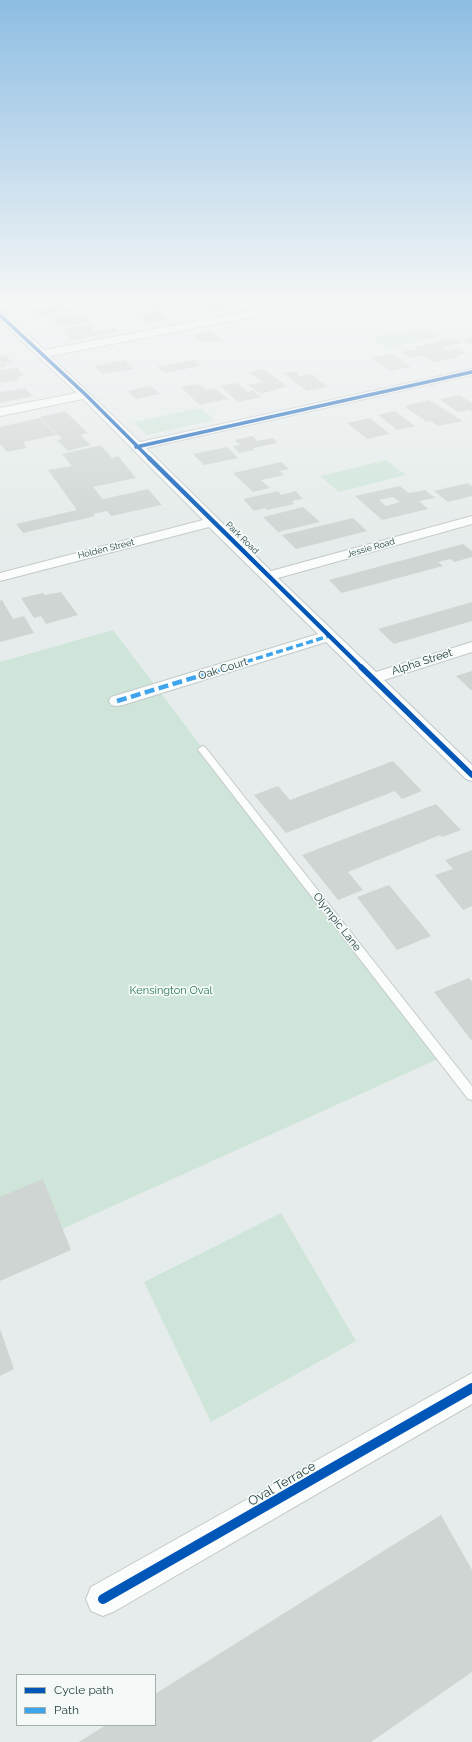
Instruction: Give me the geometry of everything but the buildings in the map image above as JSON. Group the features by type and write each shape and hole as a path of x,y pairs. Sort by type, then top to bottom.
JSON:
{"street":[{"name":"Park Road","path":"69,379 212,522 472,775"},
{"path":"136,447 439,379"},
{"path":"0,412 86,395"},
{"name":"Jessie Road","path":"269,576 472,520"},
{"name":"Holden Street","path":"0,577 212,522"},
{"name":"Oak Court","path":"117,701 329,636"},
{"name":"Alpha Street","path":"373,678 472,647"},
{"name":"Oval Terrace","path":"103,1599 472,1388"}],"lane":[{"name":"Olympic Lane","path":"202,749 472,1095"}],"green space":[{"path":"201,408 215,420 147,435 134,422"},
{"path":"386,460 406,475 339,492 320,476"},
{"name":"Kensington Oval","path":"113,630 438,1059 0,1257 0,662"},
{"path":"281,1213 356,1341 211,1422 144,1282"}],"marked path":[{"path":"117,701 329,636"}],"cycle path":[{"path":"69,379 212,522 472,775"},
{"path":"136,447 439,379"},
{"path":"103,1599 472,1388"}]}
